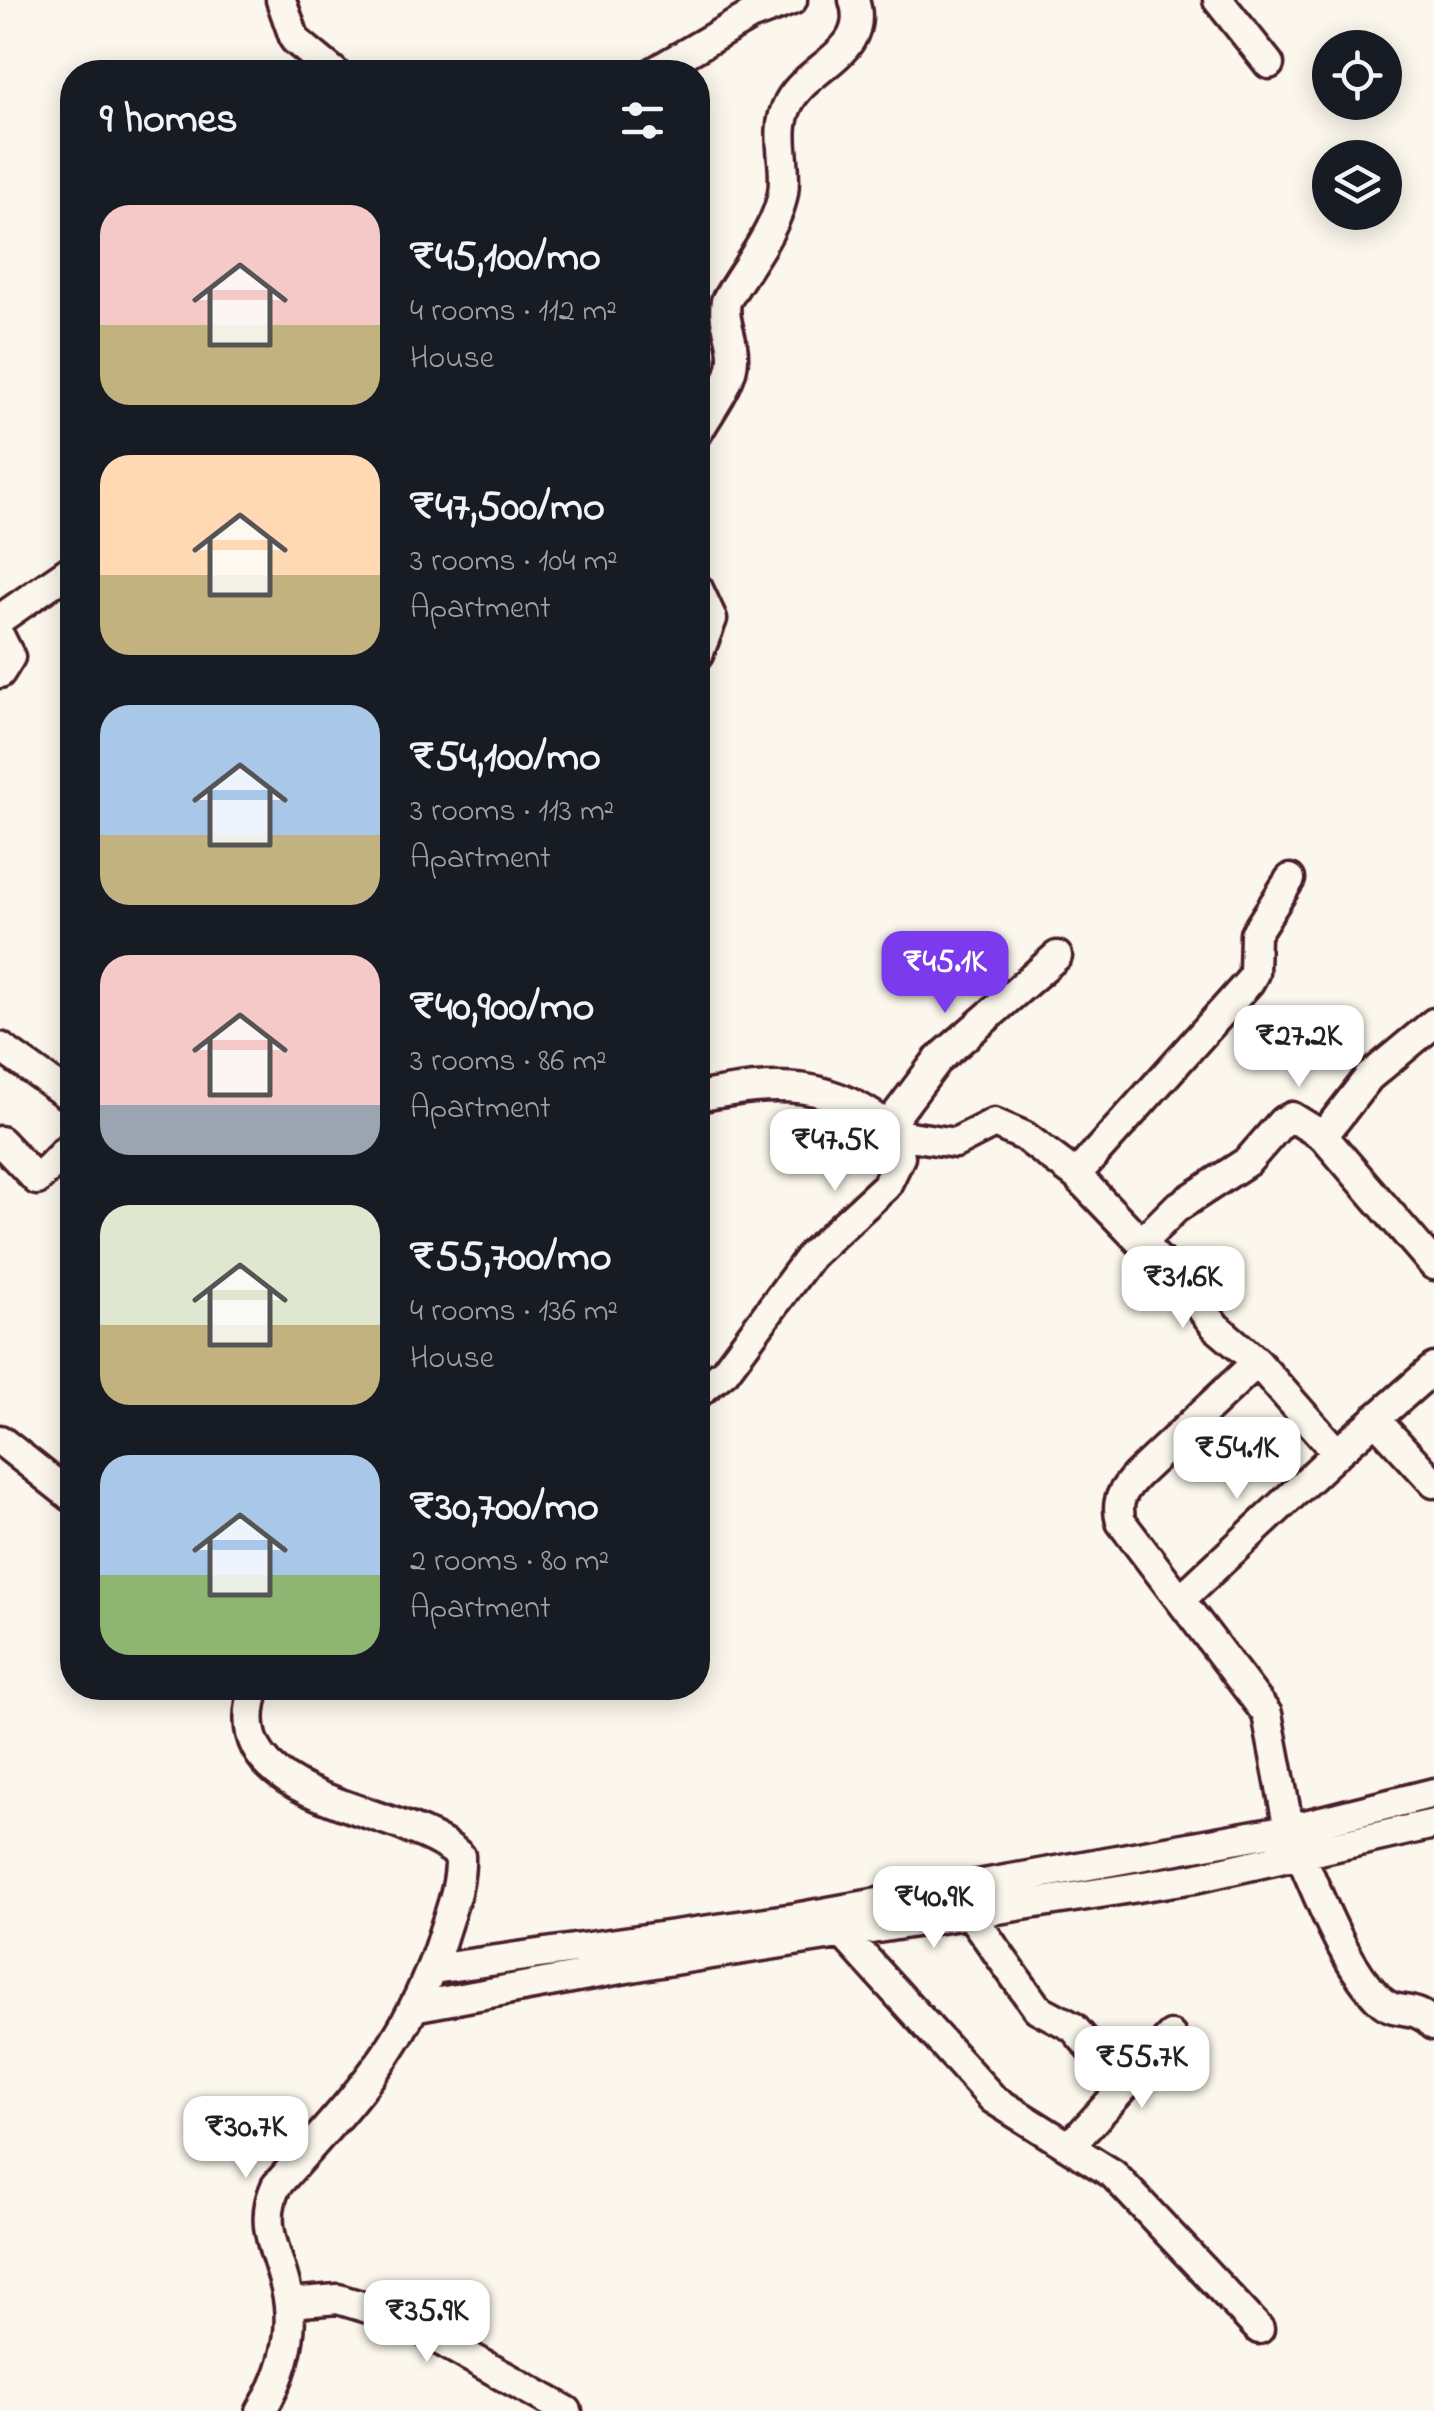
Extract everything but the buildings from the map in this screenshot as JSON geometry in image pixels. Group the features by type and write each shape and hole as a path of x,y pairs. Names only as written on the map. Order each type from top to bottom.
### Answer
{"street":[{"path":"281,0 295,40 319,60"},
{"path":"675,60 750,16 792,0"},
{"path":"710,410 731,372 731,343 723,316 726,302 779,208 784,190 781,121 791,98 854,37 858,13 854,0"},
{"path":"1218,0 1269,64"},
{"path":"0,619 60,577"},
{"path":"0,637 10,657 0,672"},
{"path":"1076,1175 1249,982 1254,973 1255,934 1290,879"},
{"path":"710,1382 725,1370 811,1255 886,1186 900,1157 892,1130 937,1061 1057,956"},
{"path":"1323,1136 1369,1077 1434,1024"},
{"path":"0,1047 60,1090"},
{"path":"710,1095 755,1086 820,1090 849,1101 892,1130 955,1143 994,1124 1024,1136 1076,1175 1142,1242 1216,1327 1257,1362 1338,1453"},
{"path":"1142,1242 1176,1208 1248,1161 1282,1122 1302,1120 1323,1136 1433,1260"},
{"path":"0,1141 37,1180 60,1156"},
{"path":"1257,1362 1137,1474 1120,1498 1121,1522 1266,1714 1289,1829"},
{"path":"1181,1598 1434,1368"},
{"path":"1376,1419 1434,1484"},
{"path":"0,1440 60,1488"},
{"path":"251,1700 246,1713 248,1736 269,1764 300,1786 356,1813 445,1842 460,1856 460,1877 418,2006 370,2079 276,2186 267,2205 267,2230 289,2302 290,2333 282,2366 261,2411"},
{"path":"433,1969 795,1918 1289,1829 1434,1792"},
{"path":"418,2006 1301,1856 1434,1824"},
{"path":"1301,1856 1326,1911 1377,1997 1393,2008 1415,2008 1434,2025"},
{"path":"970,1915 1037,2008 1073,2027 1124,2088"},
{"path":"845,1936 993,2099 1010,2114 1113,2174 1259,2329"},
{"path":"1070,2146 1172,2036"},
{"path":"289,2302 338,2300 398,2316 567,2411"}]}
